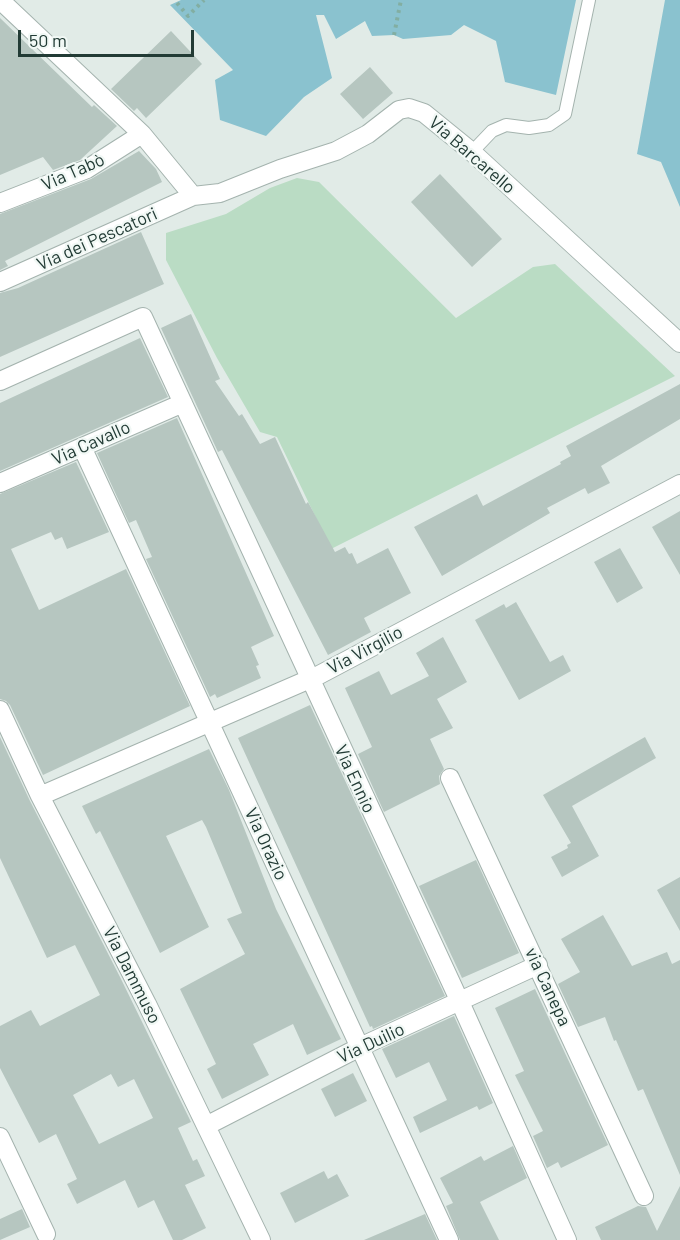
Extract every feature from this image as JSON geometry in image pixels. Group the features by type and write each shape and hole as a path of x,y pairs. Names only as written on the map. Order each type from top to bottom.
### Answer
{"street":[{"path":"0,0 142,134 193,196"},
{"name":"Via Barcarello","path":"193,196 220,193 280,169 336,151 368,134 399,110 410,108 424,113 472,152 680,343"},
{"name":"Via Tabò","path":"0,202 87,169 142,134"},
{"name":"Via dei Pescatori","path":"0,282 193,196"},
{"name":"Via Ennio","path":"0,381 143,317 460,1002 567,1240"},
{"name":"Via Cavallo","path":"0,483 183,404"},
{"name":"Via Orazio","path":"82,447 449,1240"},
{"name":"Via Virgilio","path":"40,796 309,679 680,484"},
{"name":"Via Dammuso","path":"0,710 40,796 147,1004 261,1240"},
{"name":"via Canepa","path":"450,778 644,1196"},
{"name":"Via Duilio","path":"206,1126 360,1047 538,965"},
{"path":"0,1137 46,1234"}],"lane":[{"path":"472,152 492,131 506,125 529,128 549,125 565,114 589,0"}],"path":[{"path":"177,3 188,16 204,0"},
{"path":"394,34 401,0"}],"green space":[{"path":"297,178 319,182 456,318 533,267 555,264 675,376 331,549 277,437 260,432 217,358 166,260 166,233 226,214 270,188"}],"water":[{"path":"181,0 576,0 556,95 505,82 496,41 464,25 451,35 403,39 394,35 372,36 365,21 336,39 324,15 316,15 332,78 304,97 266,136 220,120 215,80 233,70 170,5"},
{"path":"665,0 680,0 680,207 661,162 637,154"}],"building":[{"path":"0,18 92,107 94,105 117,126 80,160 53,170 43,157 0,175"},
{"path":"171,31 202,64 146,118 137,108 134,111 111,89"},
{"path":"370,67 393,93 363,119 340,94"},
{"path":"139,151 156,169 162,182 5,261 8,266 0,270 0,214 91,179"},
{"path":"440,174 502,239 472,267 411,202"},
{"path":"141,232 164,284 0,357 0,293 18,288"},
{"path":"191,314 220,379 215,381 239,416 242,414 260,444 275,437 306,504 308,502 335,552 345,547 349,554 352,553 357,564 388,548 411,593 364,618 371,632 328,655 222,450 218,452 161,328"},
{"path":"140,338 168,397 0,471 0,403"},
{"path":"680,384 680,419 601,466 610,483 588,494 585,488 547,508 550,513 442,576 414,527 477,494 483,506 561,464 560,462 571,456 566,446"},
{"path":"177,418 274,636 251,647 259,665 256,666 261,678 217,698 215,694 210,697 146,559 152,557 136,520 129,523 97,453"},
{"path":"76,462 109,532 67,549 62,537 55,540 51,532 11,549 39,610 126,569 190,706 43,775 10,705 0,699 0,494"},
{"path":"680,511 680,575 652,527"},
{"path":"620,548 643,588 617,603 594,562"},
{"path":"516,602 550,662 563,655 571,671 519,700 475,620 504,604 506,608"},
{"path":"443,637 467,682 437,699 453,728 430,739 444,769 439,776 440,784 384,812 358,754 372,747 345,688 379,671 391,695 429,676 416,653"},
{"path":"310,705 445,996 373,1029 372,1026 370,1027 238,738"},
{"path":"0,737 191,1122 178,1128 193,1161 197,1159 205,1176 185,1185 206,1228 182,1240 173,1240 154,1200 138,1208 125,1180 77,1204 67,1184 77,1179 56,1134 39,1143 0,1068 0,1026 31,1010 40,1026 100,995 75,945 47,958 0,858","holes":["111,1074 118,1087 134,1079 153,1118 99,1144 73,1095"]},
{"path":"645,737 656,758 572,806 599,856 562,877 551,857 568,848 567,845 571,843 543,795"},
{"path":"209,749 229,790 276,909 341,1039 307,1055 293,1024 253,1044 269,1075 222,1099 207,1069 216,1064 180,989 245,954 227,919 242,913 206,827 202,820 166,836 209,927 160,953 100,831 96,834 82,806"},
{"path":"476,860 519,953 462,978 419,886"},
{"path":"680,877 680,931 657,890"},
{"path":"603,915 632,966 667,952 672,964 680,960 680,1175 643,1089 638,1091 605,1017 578,1027 558,984 580,972 561,939"},
{"path":"535,989 608,1145 561,1168 558,1162 547,1168 533,1136 543,1131 515,1075 524,1071 495,1008"},
{"path":"454,1016 493,1103 479,1110 477,1106 420,1133 413,1117 447,1100 429,1062 396,1078 382,1049"},
{"path":"353,1073 367,1101 335,1117 321,1089"},
{"path":"513,1146 527,1178 480,1202 499,1240 460,1240 446,1206 453,1203 440,1178 481,1156 484,1161"},
{"path":"324,1171 328,1179 337,1174 349,1196 295,1223 280,1193"},
{"path":"680,1186 680,1240 601,1240 595,1227 638,1206 646,1207 657,1231"},
{"path":"22,1209 30,1227 0,1240 0,1219"},
{"path":"425,1214 437,1240 364,1240"}]}
